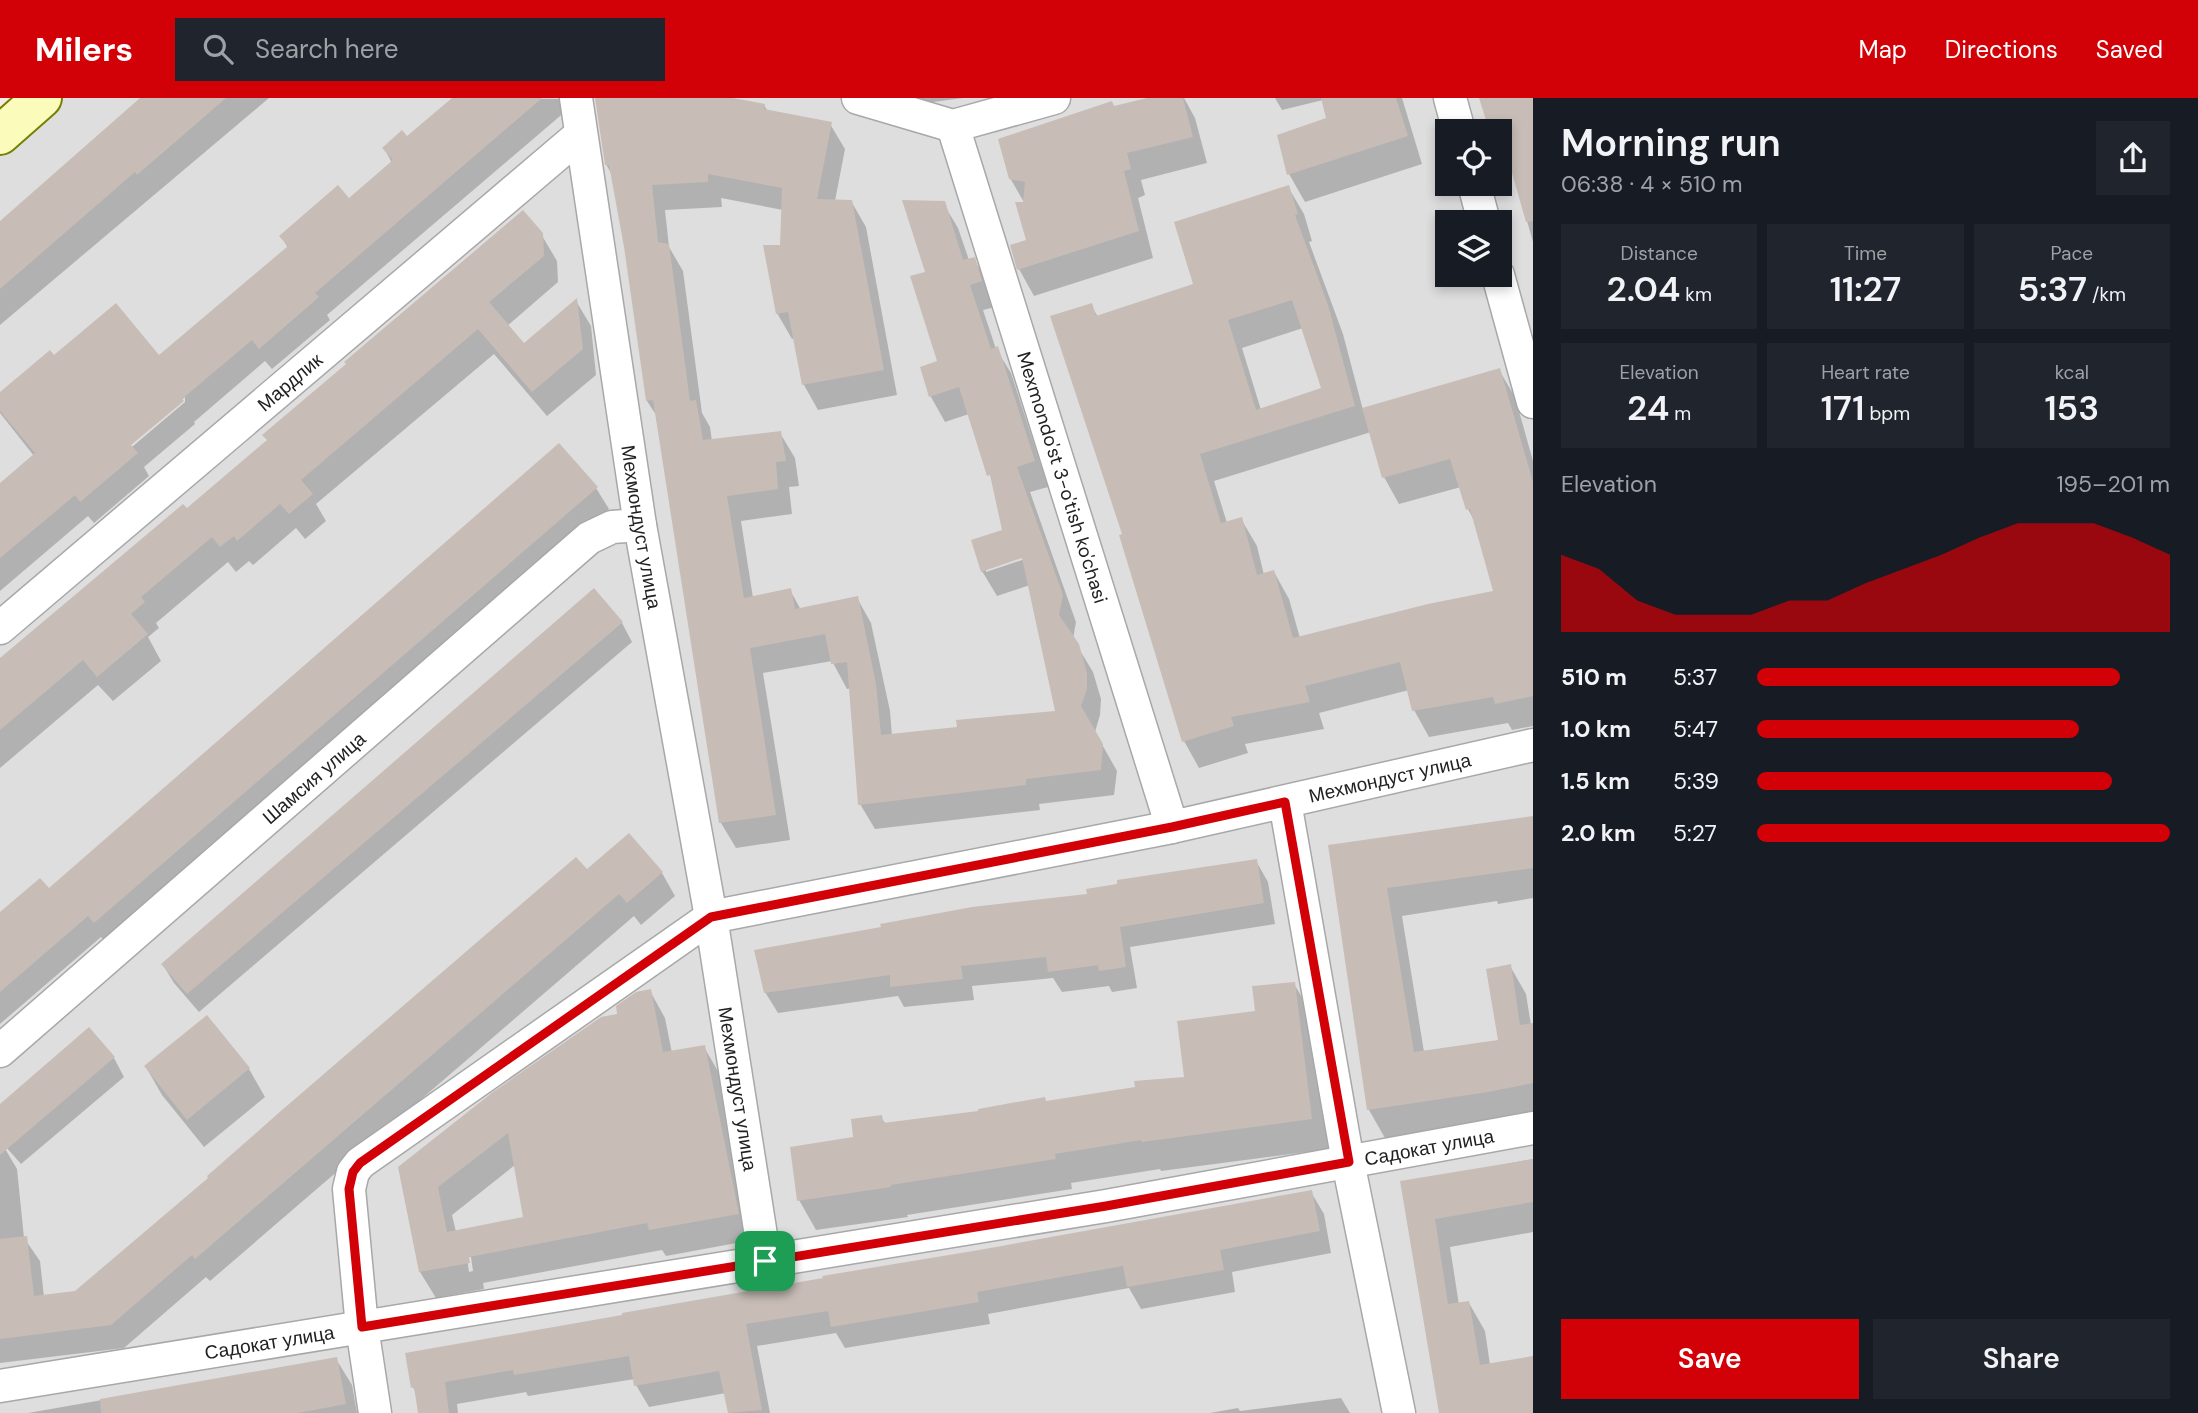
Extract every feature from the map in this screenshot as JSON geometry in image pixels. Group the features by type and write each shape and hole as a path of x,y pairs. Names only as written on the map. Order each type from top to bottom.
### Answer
{"main road":[{"path":"0,135 42,98"}],"street":[{"name":"Мехмондуст улица","path":"576,98 639,524 711,917 765,1261"},
{"path":"858,98 953,126 1054,98"},
{"path":"1450,98 1456,119"},
{"name":"Mexmondo'st 3-o'tish ko'chasi","path":"953,126 1172,827"},
{"name":"Мардлик","path":"0,628 580,135"},
{"path":"1502,287 1533,402"},
{"name":"Шамсия улица","path":"0,1051 589,538 612,527 639,524"},
{"name":"Мехмондуст улица","path":"711,917 1172,827 1533,746"},
{"path":"1285,802 1349,1162 1399,1413"},
{"path":"375,1413 362,1327 349,1189 353,1172 360,1163 711,917"},
{"name":"Садокат улица","path":"0,1386 1106,1206 1533,1128"}],"shaded area":[{"path":"42,98 1533,98 1533,1413 0,1413 0,135"}],"building":[{"path":"140,98 226,98 137,175 135,172 0,289 0,221"},
{"path":"452,98 542,98 315,293 319,297 259,349 252,340 182,399 184,401 131,445 138,453 80,502 75,495 0,558 0,483 35,453 0,411 0,392 50,350 54,355 116,303 159,355 288,246 279,236 338,185 349,198 393,160 382,148 402,130 407,136"},
{"path":"595,98 733,98 765,104 764,109 832,122 817,199 852,200 884,370 802,385 788,312 776,314 763,245 780,245 782,188 708,174 708,182 652,185 658,242 669,244 690,401 696,400 703,440 781,431 786,461 776,462 778,489 727,496 744,598 791,588 795,609 858,596 876,684 881,735 957,727 956,720 1055,711 1022,558 981,572 971,540 1002,530 990,475 987,476 959,387 929,397 920,367 937,361 910,276 925,272 902,200 945,201 963,260 975,257 982,281 970,285 991,349 998,346 1035,461 1017,467 1063,595 1059,615 1079,644 1087,673 1087,689 1081,706 1103,744 1101,770 1026,779 1026,785 858,805 847,662 831,664 825,634 750,648 776,815 719,823 653,400 646,401 624,247 609,165 605,165"},
{"path":"1147,98 1183,98 1193,137 1127,153 1131,169 1124,171 1139,231 1017,270 1010,245 1026,240 1015,202 1023,202 1025,182 1009,179 998,139 1112,101 1114,106"},
{"path":"1321,98 1396,98 1408,136 1287,175 1277,135 1326,118"},
{"path":"1479,98 1533,98 1533,221 1526,222 1512,173 1512,119 1486,119"},
{"path":"1289,185 1298,214 1295,215 1328,305 1355,406 1200,454 1221,523 1242,517 1257,575 1274,570 1293,638 1428,604 1493,591 1470,509 1466,510 1450,459 1382,478 1362,408 1500,368 1533,482 1533,696 1495,704 1493,697 1412,711 1400,662 1305,686 1310,702 1231,717 1234,726 1182,742 1119,535 1122,534 1050,316 1092,303 1096,316 1193,284 1174,222","holes":["1292,300 1321,388 1256,410 1228,320"]},
{"path":"523,210 543,233 544,256 489,302 524,343 577,298 583,349 532,392 478,329 301,480 313,494 289,514 280,504 237,541 234,536 220,547 212,537 141,597 145,602 131,614 148,634 97,677 83,660 0,730 0,658 183,504 187,508 267,440 262,435"},
{"path":"559,443 598,487 94,923 88,916 0,992 0,912 40,878 49,888"},
{"path":"594,588 623,622 187,994 161,964"},
{"path":"1533,816 1533,868 1387,888 1414,1052 1498,1040 1486,969 1511,964 1520,1025 1533,1023 1533,1083 1367,1110 1328,845"},
{"path":"629,833 663,872 627,903 619,894 195,1259 192,1255 111,1325 0,1339 0,1239 27,1236 34,1296 75,1291 576,857 587,869"},
{"path":"1257,859 1264,903 1120,927 1126,967 1099,971 1098,965 1048,972 1046,957 961,966 963,979 890,987 890,975 764,993 754,950 972,907 1087,894 1086,889 1117,884 1117,880"},
{"path":"1295,982 1312,1119 1142,1142 1141,1140 1055,1154 1056,1159 797,1201 790,1147 853,1137 851,1119 882,1115 883,1123 978,1111 1045,1097 1046,1101 1135,1087 1134,1081 1184,1077 1177,1021 1255,1011 1252,986"},
{"path":"651,989 663,1052 705,1045 739,1214 649,1230 647,1223 469,1257 470,1263 419,1272 398,1167 493,1092 601,1017 617,1014 616,1006 636,992","holes":["508,1133 523,1217 447,1232 438,1187"]},
{"path":"207,1015 250,1068 187,1120 144,1066"},
{"path":"89,1027 115,1057 0,1155 0,1104"},
{"path":"1533,1159 1533,1202 1435,1219 1448,1304 1469,1301 1480,1365 1533,1356 1533,1413 1439,1413 1400,1181"},
{"path":"1312,1190 1320,1231 1220,1250 1224,1270 1127,1287 1123,1266 977,1292 979,1302 831,1327 828,1311 746,1324 762,1410 728,1413 719,1371 634,1386 629,1356 514,1375 513,1370 445,1382 449,1413 418,1413 414,1387 411,1388 405,1353"},
{"path":"337,1357 346,1404 298,1413 101,1413 100,1399"}],"route":[{"path":"1285,802 1349,1162 1106,1206 765,1261 362,1327 349,1189 353,1172 360,1163 711,917 1172,827 1285,802"}]}
